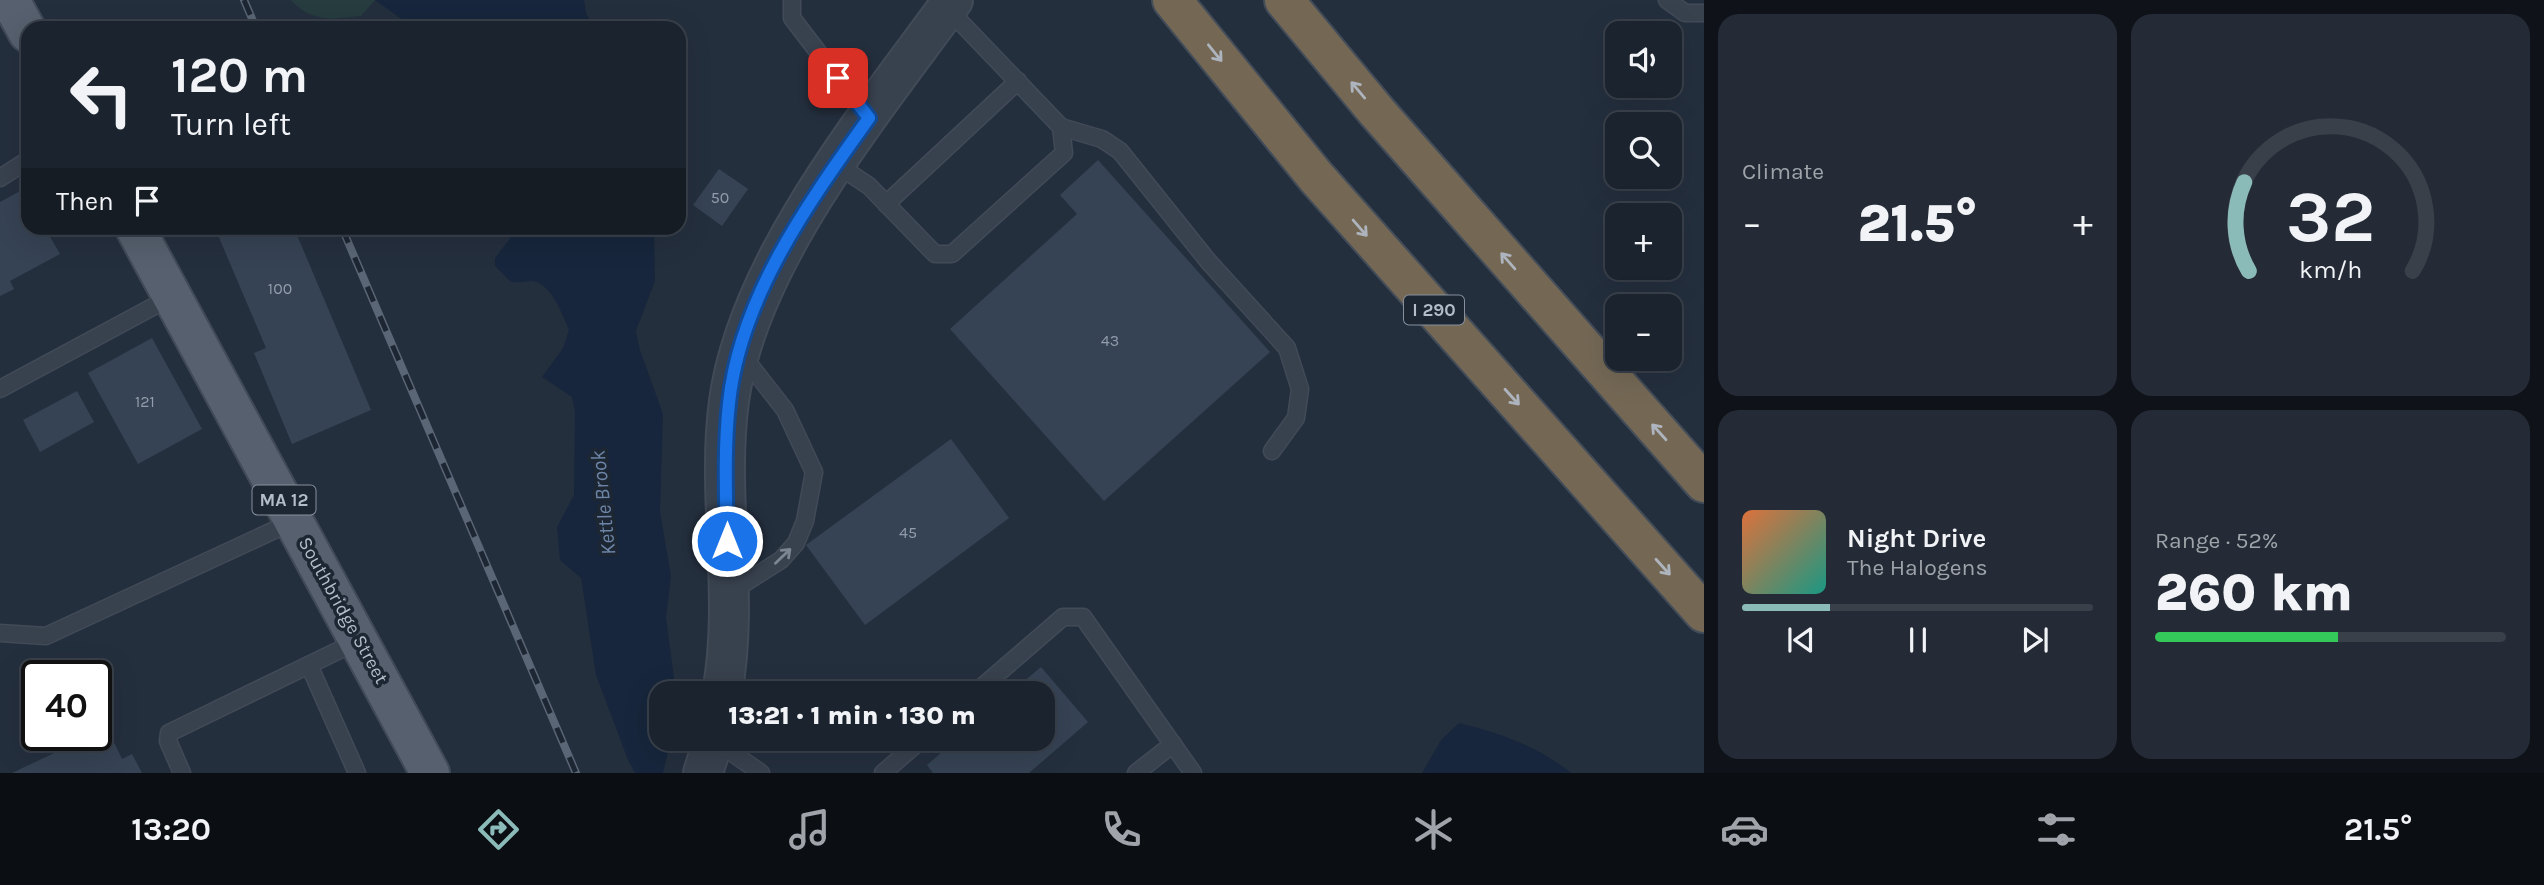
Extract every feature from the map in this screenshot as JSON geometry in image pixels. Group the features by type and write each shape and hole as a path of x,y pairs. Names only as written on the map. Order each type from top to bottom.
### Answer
{"highway":[{"name":"I 290","path":"1172,0 1316,177 1704,613"},
{"path":"1283,0 1386,123 1704,483"}],"main road":[{"path":"10,0 21,21"},
{"name":"Southbridge Street","path":"139,235 430,773"}],"street":[{"path":"723,681 727,594 726,443 729,401 739,351 771,273 836,164 950,4"}],"lane":[{"path":"792,0 792,18 869,118"},
{"path":"1667,0 1685,13 1704,13"},
{"path":"950,4 1061,127 1102,139 1120,151 1208,261 1287,348 1300,389 1296,418 1272,451"},
{"path":"886,204 1018,82"},
{"path":"836,164 869,186 934,254 952,254 1064,153 1061,127"},
{"path":"0,178 21,164"},
{"path":"0,389 173,296"},
{"path":"727,594 781,560 796,543 805,521 814,472 785,410 739,351"},
{"path":"0,633 47,636 296,521"},
{"path":"989,681 1063,617 1083,617 1193,773"},
{"path":"182,773 168,741 169,733 360,640"},
{"path":"309,665 357,773"},
{"path":"1136,773 1172,744"},
{"path":"712,751 761,773"},
{"path":"883,773 908,751"}],"green space":[{"path":"291,0 375,0 361,16 323,18 307,13"}],"water":[{"path":"375,0 584,0 590,21 404,21"},
{"name":"Kettle Brook","path":"513,235 654,235 655,281 636,331 663,414 660,512 671,576 666,618 674,681 649,681 649,751 668,751 663,773 635,773 628,760 596,675 581,578 560,560 557,527 574,495 575,411 572,397 542,377 563,348 569,330 551,294 545,288 532,281 510,281 495,266 495,258"},
{"path":"1459,723 1518,742 1545,755 1571,773 1422,773 1441,740"}],"building":[{"path":"1098,160 1270,352 1104,501 950,329 1077,214 1060,195"},
{"path":"719,169 748,189 722,226 693,205"},
{"path":"21,191 21,235 49,235 60,254 10,281 14,289 0,296 0,202"},
{"path":"218,235 297,235 371,410 292,444 254,353 266,348"},
{"path":"152,338 202,429 138,464 88,373"},
{"path":"77,391 94,422 40,452 23,420"},
{"path":"951,439 1009,518 865,625 806,545"},
{"path":"1041,667 1053,681 1024,681"},
{"path":"1055,683 1088,722 1055,751"},
{"path":"112,738 122,759 132,754 142,773 12,773 58,751 112,751"},
{"path":"943,751 1054,751 1029,773 933,773 927,765"}],"railway":[{"path":"244,0 253,21"},
{"path":"345,235 576,773"}],"route":[{"path":"727,541 726,443 729,401 739,351 771,273 793,233 824,181 869,118 838,78"}]}
